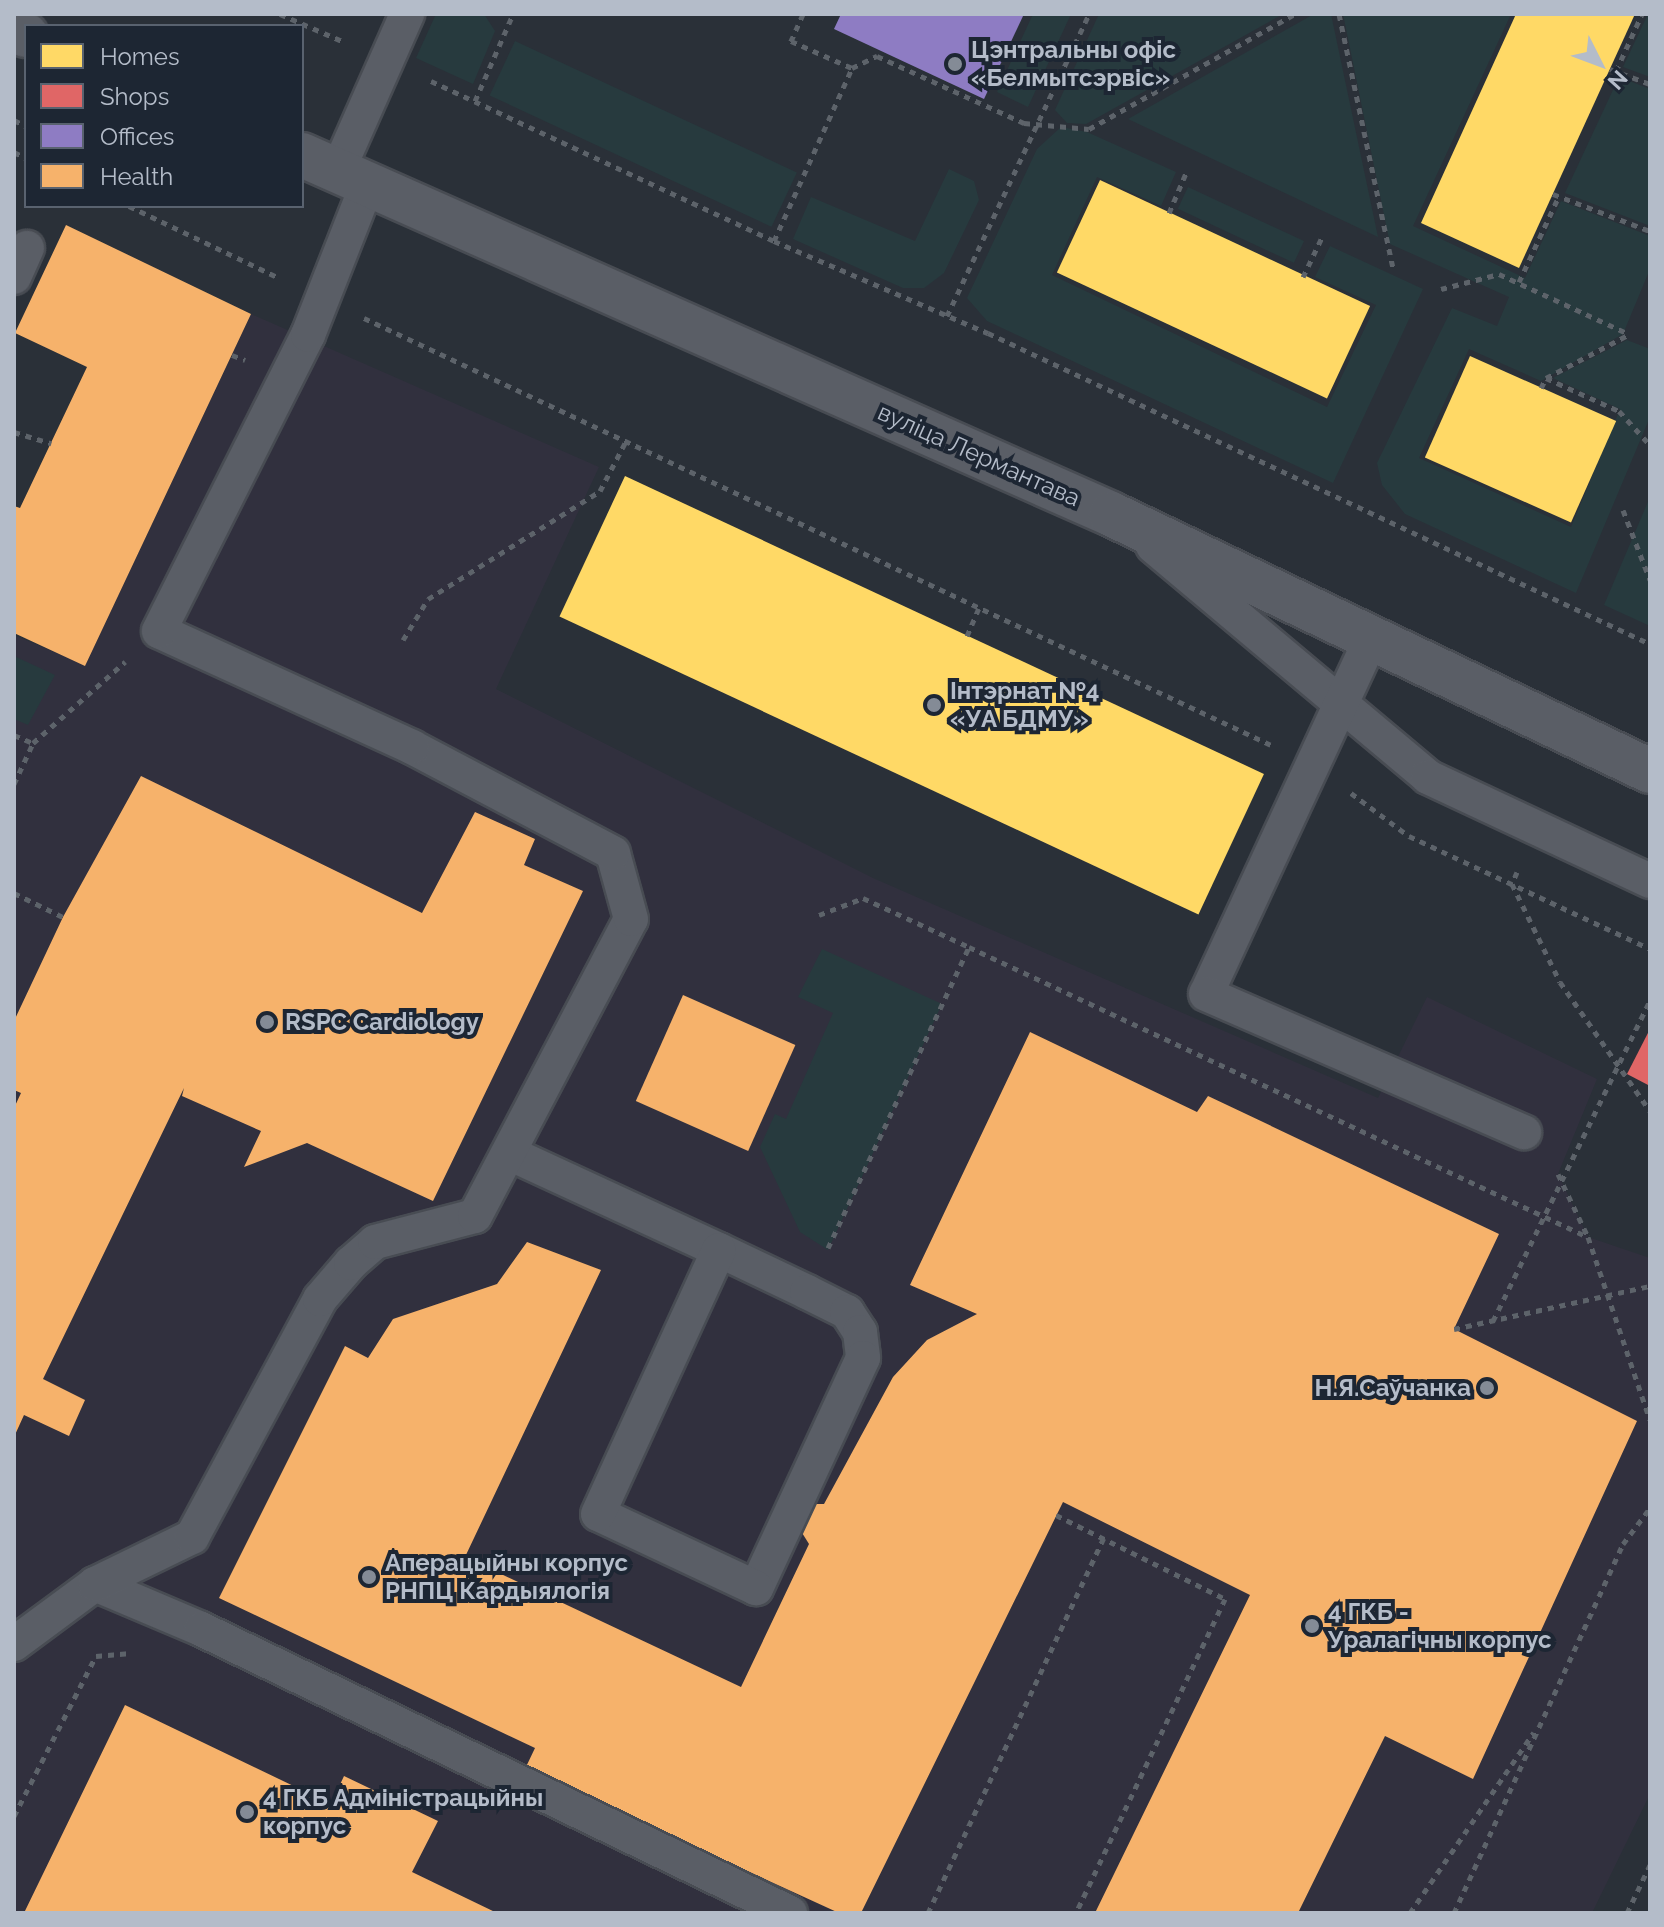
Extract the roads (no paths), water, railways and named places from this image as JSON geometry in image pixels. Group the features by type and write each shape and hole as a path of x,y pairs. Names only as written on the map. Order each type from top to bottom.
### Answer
{"street":[{"name":"вуліца Лермантава","path":"336,169 1111,514 1650,771"}],"lane":[{"path":"14,1644 95,1584 192,1537 320,1299 351,1263 375,1242 475,1216 511,1154 631,919 613,853 412,747 159,631 323,298 336,169 407,14"},
{"path":"1111,514 1440,784 1650,881"},
{"path":"1371,639 1206,994 1524,1132"},
{"path":"511,1154 719,1250 847,1312 860,1332 863,1358 756,1588 598,1514 719,1250"},
{"path":"95,1584 201,1629 790,1913"}],"place":[{"name":"Цэнтральны офiс «Белмытсэрвіс»","path":"955,64"},
{"name":"Інтэрнат №4 «УА БДМУ»","path":"934,705"},
{"name":"RSPC Cardiology","path":"267,1022"},
{"name":"Н.Я.Саўчанка","path":"1487,1388"},
{"name":"Аперацыйны корпус РНПЦ Кардыялогія","path":"369,1577"},
{"name":"4 ГКБ - Уралагічны корпус","path":"1312,1626"},
{"name":"4 ГКБ Адміністрацыйны корпус","path":"247,1812"}]}
